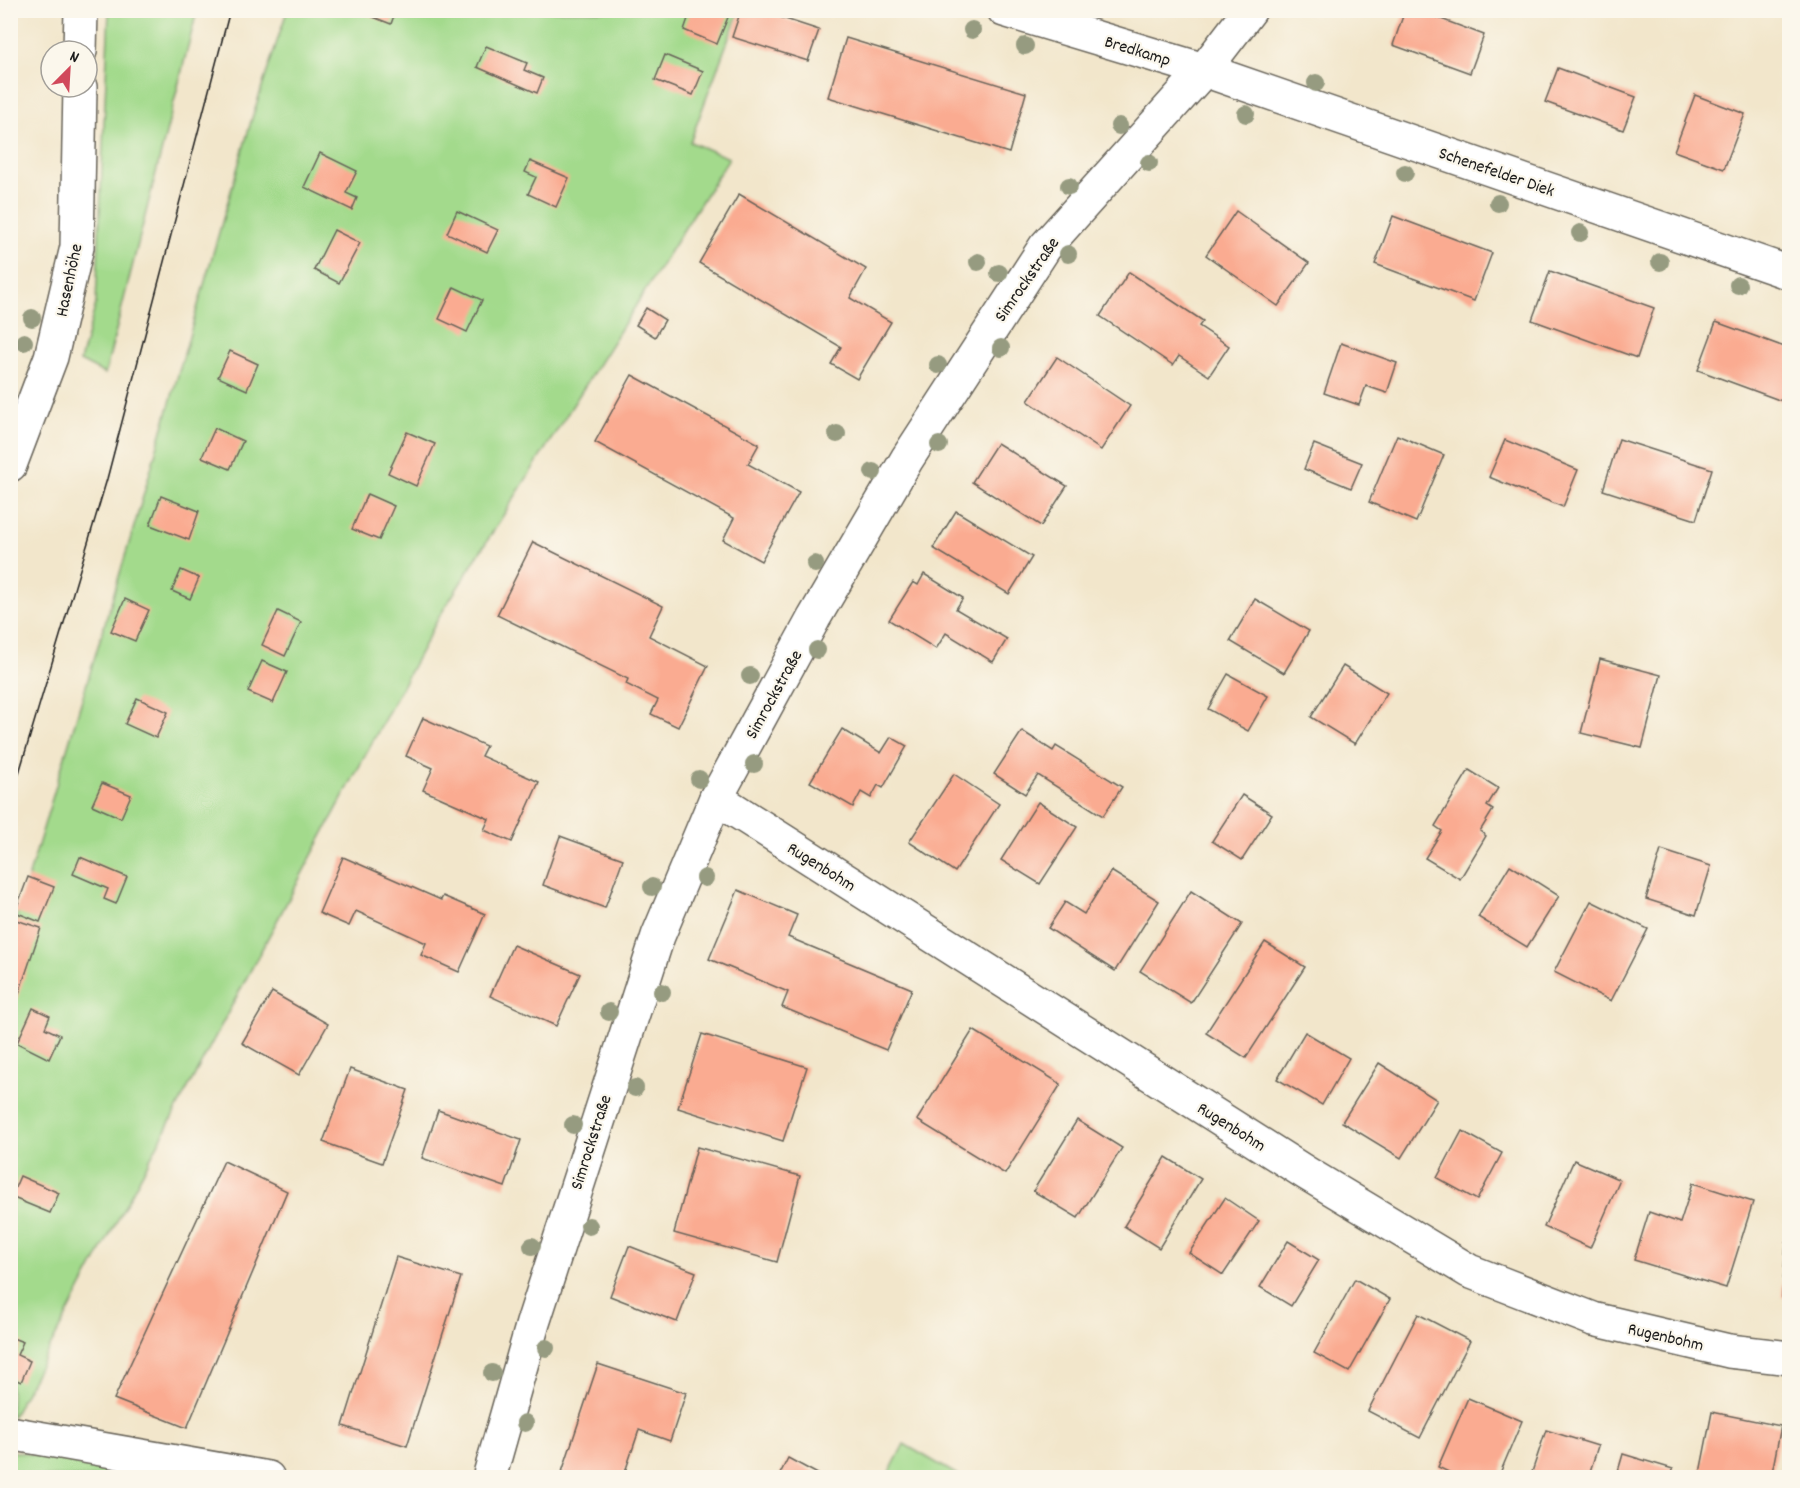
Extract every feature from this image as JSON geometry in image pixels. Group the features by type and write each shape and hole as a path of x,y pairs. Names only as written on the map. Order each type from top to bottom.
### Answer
{"street":[{"path":"80,39 81,10"},
{"name":"Bredkamp","path":"1004,10 1204,70"},
{"name":"Simrockstraße","path":"489,1478 532,1323 657,936 716,798 814,618 907,459 1045,247 1204,70 1250,10"},
{"name":"Schenefelder Diek","path":"1204,70 1790,273"},
{"name":"Hasenhöhe","path":"10,465 51,357 77,247 80,99"},
{"name":"Rugenbohm","path":"716,798 1296,1167 1468,1272 1593,1319 1729,1351 1790,1358"},
{"path":"15,1434 268,1478"}],"green space":[{"path":"109,11 197,11 105,374 80,361 96,304"},
{"path":"287,11 739,11 690,142 729,158 439,617 11,1416 11,935 142,500 252,118"},
{"path":"904,1444 961,1477 887,1477"},
{"path":"10,1451 153,1472 149,1478 11,1477"}],"building":[{"path":"364,10 396,10 391,24 363,13"},
{"path":"691,10 731,10 717,44 684,30"},
{"path":"741,10 758,10 819,30 808,61 732,37"},
{"path":"1405,10 1417,10 1484,35 1470,73 1393,45"},
{"path":"846,38 1026,93 1009,153 828,97"},
{"path":"486,46 527,63 524,70 543,78 537,93 477,67"},
{"path":"665,55 703,71 693,95 655,80"},
{"path":"1558,68 1636,97 1623,130 1545,102"},
{"path":"1695,95 1745,114 1724,169 1674,151"},
{"path":"320,153 357,171 346,193 357,198 352,210 304,187"},
{"path":"530,161 569,178 556,207 528,194 536,177 525,172"},
{"path":"739,194 866,269 850,298 891,322 857,379 831,364 841,347 699,263"},
{"path":"457,211 498,230 487,252 447,233"},
{"path":"1236,211 1309,263 1278,306 1206,255"},
{"path":"1393,216 1492,253 1474,301 1375,264"},
{"path":"334,230 360,243 339,283 314,270"},
{"path":"1550,271 1654,308 1637,358 1532,320"},
{"path":"1129,272 1203,321 1199,326 1229,346 1209,376 1179,356 1173,365 1100,316"},
{"path":"454,287 482,300 467,332 439,319"},
{"path":"646,308 665,320 655,337 636,325"},
{"path":"1716,322 1790,349 1790,404 1698,370"},
{"path":"1341,343 1397,363 1387,393 1366,386 1359,405 1324,393"},
{"path":"230,351 258,364 247,390 218,377"},
{"path":"1057,357 1130,406 1101,450 1028,401"},
{"path":"632,375 759,444 748,464 799,492 761,561 723,540 734,518 595,442"},
{"path":"215,428 243,441 230,469 202,457"},
{"path":"407,432 435,444 416,486 388,473"},
{"path":"1397,435 1444,455 1416,522 1369,502"},
{"path":"1619,439 1712,469 1696,520 1603,490"},
{"path":"1505,440 1578,470 1563,507 1489,477"},
{"path":"997,443 1067,486 1041,526 972,482"},
{"path":"1314,444 1362,463 1351,488 1304,469"},
{"path":"367,494 394,506 379,540 352,529"},
{"path":"161,496 199,511 189,540 150,525"},
{"path":"956,511 1032,557 1009,594 933,548"},
{"path":"533,542 663,606 649,636 708,666 678,727 651,714 658,700 626,684 628,679 497,615"},
{"path":"181,570 199,578 190,599 172,591"},
{"path":"924,574 963,598 956,609 1007,639 993,662 946,633 936,649 889,620 913,582 918,585"},
{"path":"125,599 149,610 135,641 111,631"},
{"path":"1255,599 1309,631 1284,673 1230,641"},
{"path":"278,611 301,622 285,656 262,645"},
{"path":"1600,659 1661,675 1642,748 1581,733"},
{"path":"262,661 287,672 273,703 248,692"},
{"path":"1343,666 1387,693 1355,744 1311,717"},
{"path":"1228,674 1268,696 1248,731 1208,709"},
{"path":"137,698 168,712 156,738 125,724"},
{"path":"423,718 486,746 481,756 539,782 512,842 484,830 489,819 423,790 433,768 406,756"},
{"path":"842,729 881,753 891,737 907,746 883,788 878,785 871,798 861,792 853,807 810,782"},
{"path":"1022,731 1053,751 1056,746 1122,787 1103,816 1038,775 1025,794 994,774"},
{"path":"1469,770 1498,788 1487,806 1493,810 1480,831 1486,836 1460,879 1425,858 1442,831 1435,826"},
{"path":"954,774 999,804 955,872 909,842"},
{"path":"102,783 131,795 121,818 92,805"},
{"path":"1242,795 1272,814 1242,860 1212,841"},
{"path":"1038,802 1077,827 1040,884 1001,860"},
{"path":"560,836 623,859 605,908 543,885"},
{"path":"1661,850 1711,866 1696,915 1646,899"},
{"path":"80,857 127,877 116,904 104,899 108,889 73,874"},
{"path":"343,857 441,900 443,896 485,914 459,972 421,955 426,943 356,911 349,926 319,913"},
{"path":"1510,865 1559,896 1527,947 1478,917"},
{"path":"1111,871 1159,901 1115,971 1048,928 1065,902 1084,914"},
{"path":"28,877 54,887 40,922 15,912"},
{"path":"738,890 797,915 788,937 912,989 886,1050 782,1007 788,992 709,959"},
{"path":"1191,891 1242,924 1191,1003 1140,971"},
{"path":"1591,901 1648,929 1611,1001 1554,972"},
{"path":"13,919 41,928 17,999 10,996"},
{"path":"1265,942 1305,967 1246,1058 1206,1033"},
{"path":"513,945 580,974 556,1026 490,996"},
{"path":"272,992 328,1024 299,1075 242,1043"},
{"path":"33,1008 50,1016 45,1028 60,1035 49,1059 17,1043"},
{"path":"973,1030 1061,1084 1005,1174 917,1120"},
{"path":"1305,1032 1349,1058 1322,1105 1277,1079"},
{"path":"702,1034 807,1067 783,1141 678,1108"},
{"path":"1379,1063 1437,1100 1401,1158 1342,1122"},
{"path":"350,1069 408,1090 382,1163 323,1142"},
{"path":"438,1110 521,1140 505,1187 422,1158"},
{"path":"1077,1120 1122,1148 1078,1218 1033,1191"},
{"path":"1462,1131 1502,1153 1477,1200 1437,1178"},
{"path":"697,1147 800,1176 777,1262 674,1233"},
{"path":"1166,1157 1201,1179 1159,1248 1124,1226"},
{"path":"1574,1160 1620,1180 1590,1248 1544,1227"},
{"path":"224,1161 287,1191 187,1428 114,1399"},
{"path":"20,1176 59,1193 50,1213 11,1197"},
{"path":"1693,1183 1753,1202 1726,1288 1634,1260 1649,1212 1680,1223"},
{"path":"1225,1198 1259,1221 1223,1275 1189,1253"},
{"path":"1288,1241 1319,1260 1291,1306 1260,1287"},
{"path":"1786,1243 1790,1244 1790,1298 1782,1297"},
{"path":"629,1246 696,1272 677,1322 610,1296"},
{"path":"396,1257 461,1277 407,1446 343,1426"},
{"path":"1355,1279 1390,1299 1349,1372 1314,1353"},
{"path":"1418,1314 1470,1341 1420,1438 1368,1411"},
{"path":"10,1337 23,1342 17,1355 30,1361 21,1382 10,1377"},
{"path":"598,1364 686,1393 670,1441 639,1430 623,1478 560,1478"},
{"path":"1468,1398 1522,1421 1498,1478 1461,1478 1438,1467"},
{"path":"1712,1412 1781,1426 1771,1478 1699,1478"},
{"path":"1546,1430 1598,1446 1588,1478 1530,1478"},
{"path":"1623,1454 1673,1469 1671,1478 1616,1478"},
{"path":"788,1458 825,1478 778,1478"}],"tram line":[{"path":"10,803 107,479 230,10"}]}
